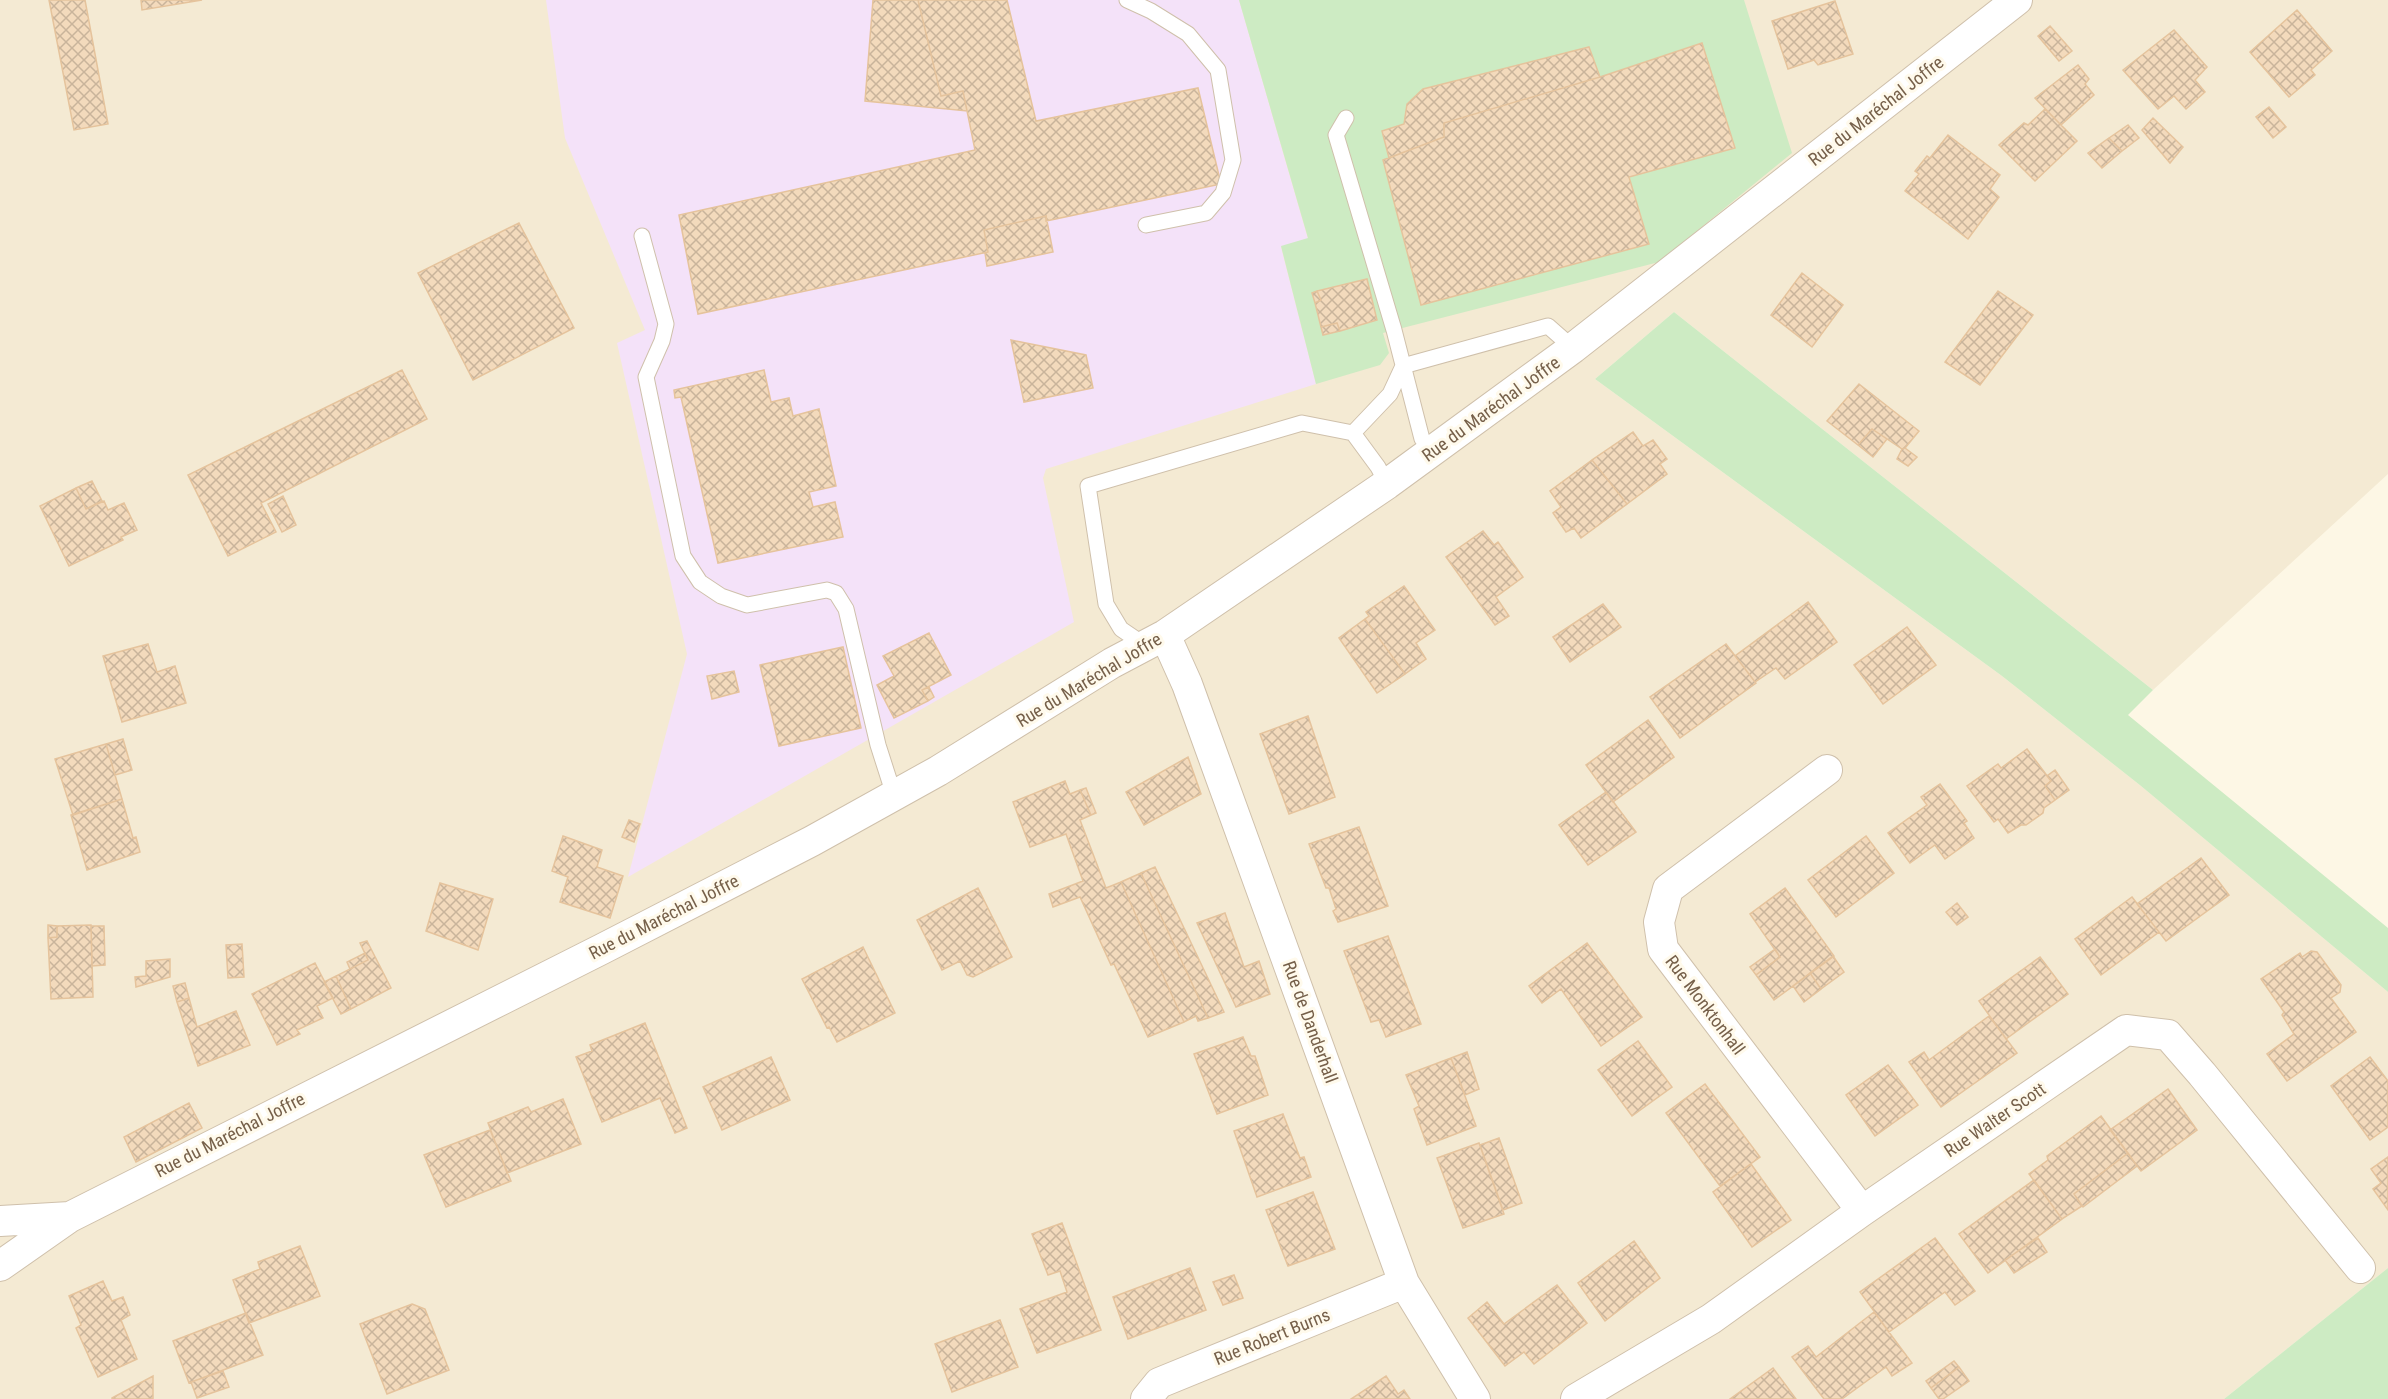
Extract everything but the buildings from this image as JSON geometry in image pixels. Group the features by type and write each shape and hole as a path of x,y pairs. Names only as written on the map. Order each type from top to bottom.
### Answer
{"street":[{"name":"Rue du Maréchal Joffre","path":"0,1266 70,1216 813,841 938,771 1112,663 1155,640 1387,484 1573,348 2017,0"},
{"name":"Rue de Danderhall","path":"1155,640 1187,684 1404,1283 1475,1399"},
{"name":"Rue Monktonhall","path":"1827,770 1668,889 1659,922 1663,949 1862,1211"},
{"name":"Rue Walter Scott","path":"1576,1399 1711,1319 1862,1211 2126,1030 2168,1035 2360,1268"},
{"name":"Rue du Maréchal Joffre","path":"0,1221 70,1216"},
{"name":"Rue Robert Burns","path":"1146,1399 1159,1383 1404,1283"}],"lane":[{"path":"1127,0 1151,11 1188,34 1218,70 1233,160 1223,193 1206,213 1146,225"},
{"path":"1346,118 1336,135 1422,439 1436,449"},
{"path":"642,236 666,324 662,341 646,377 683,556 700,582 722,596 747,605 826,590 836,593 846,609 878,745 894,795"},
{"path":"1353,433 1390,394 1403,366 1548,326 1573,348"},
{"path":"1155,640 1121,629 1106,604 1088,486 1302,423 1353,433 1378,467 1387,484"}],"shaded area":[{"path":"0,0 2388,0 2388,474 2153,690 1674,312 1595,379 2002,676 2141,786 2388,992 2388,1268 2224,1399 0,1399"},
{"path":"546,0 1239,0 1308,239 1281,247 1316,384 1046,469 1043,478 1074,622 628,877 687,654 617,343 645,330 565,138"}],"green space":[{"path":"1239,0 1744,0 1792,153 1659,262 1383,333 1389,353 1380,365 1316,384 1281,246 1308,238"},
{"path":"1674,312 2153,690 2128,715 2388,928 2388,992 2141,786 2002,676 1595,379"},
{"path":"2388,1268 2388,1399 2224,1399"}]}
